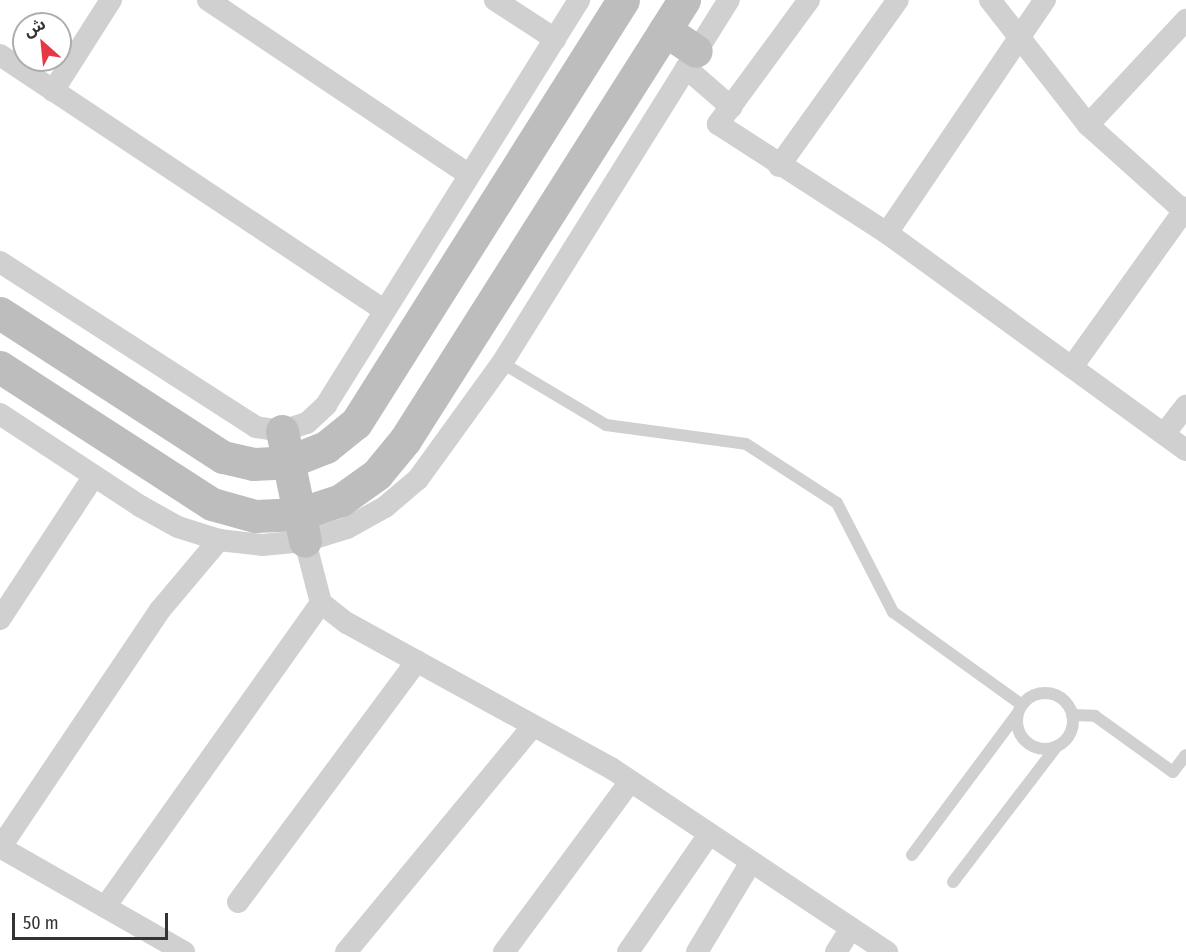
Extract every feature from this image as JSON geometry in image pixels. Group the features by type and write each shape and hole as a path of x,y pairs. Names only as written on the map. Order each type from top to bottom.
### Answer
{"main road":[{"path":"0,367 212,504 302,527 377,474 405,440 684,0"},
{"path":"0,313 204,448 253,464 285,447 326,447 356,423 622,1"},
{"path":"665,30 691,59"},
{"path":"285,447 302,527"}],"street":[{"path":"53,91 111,0"},
{"path":"208,0 468,174"},
{"path":"495,0 555,39"},
{"path":"0,262 285,447 326,405 383,309 579,0"},
{"path":"1,418 177,527 219,540 262,545 302,527 366,518 418,479 502,363 729,0"},
{"path":"809,0 718,124 779,166 887,233 1186,450"},
{"path":"779,166 898,0"},
{"path":"990,0 1023,39 1088,125 1185,211 1072,367"},
{"path":"887,233 1023,39 1045,0"},
{"path":"1088,125 1186,20"},
{"path":"0,56 383,309"},
{"path":"691,59 731,107"},
{"path":"1164,434 1186,406"},
{"path":"0,619 94,476"},
{"path":"302,527 321,603 417,661 630,782 887,952"},
{"path":"184,952 0,848 160,610 219,540"},
{"path":"105,907 321,603"},
{"path":"238,902 417,661"},
{"path":"346,952 533,726"},
{"path":"504,952 630,782"},
{"path":"628,952 709,834"},
{"path":"697,952 751,862"},
{"path":"836,952 851,928"}],"lane":[{"path":"502,363 606,425 746,444 837,503 893,612 1020,709"},
{"path":"912,855 1020,709 1048,694 1062,699 1072,715 1070,733 1057,746 953,882"},
{"path":"1020,709 1017,728 1024,741 1043,750 1057,746"},
{"path":"1072,715 1095,716 1173,772 1186,755"}]}
